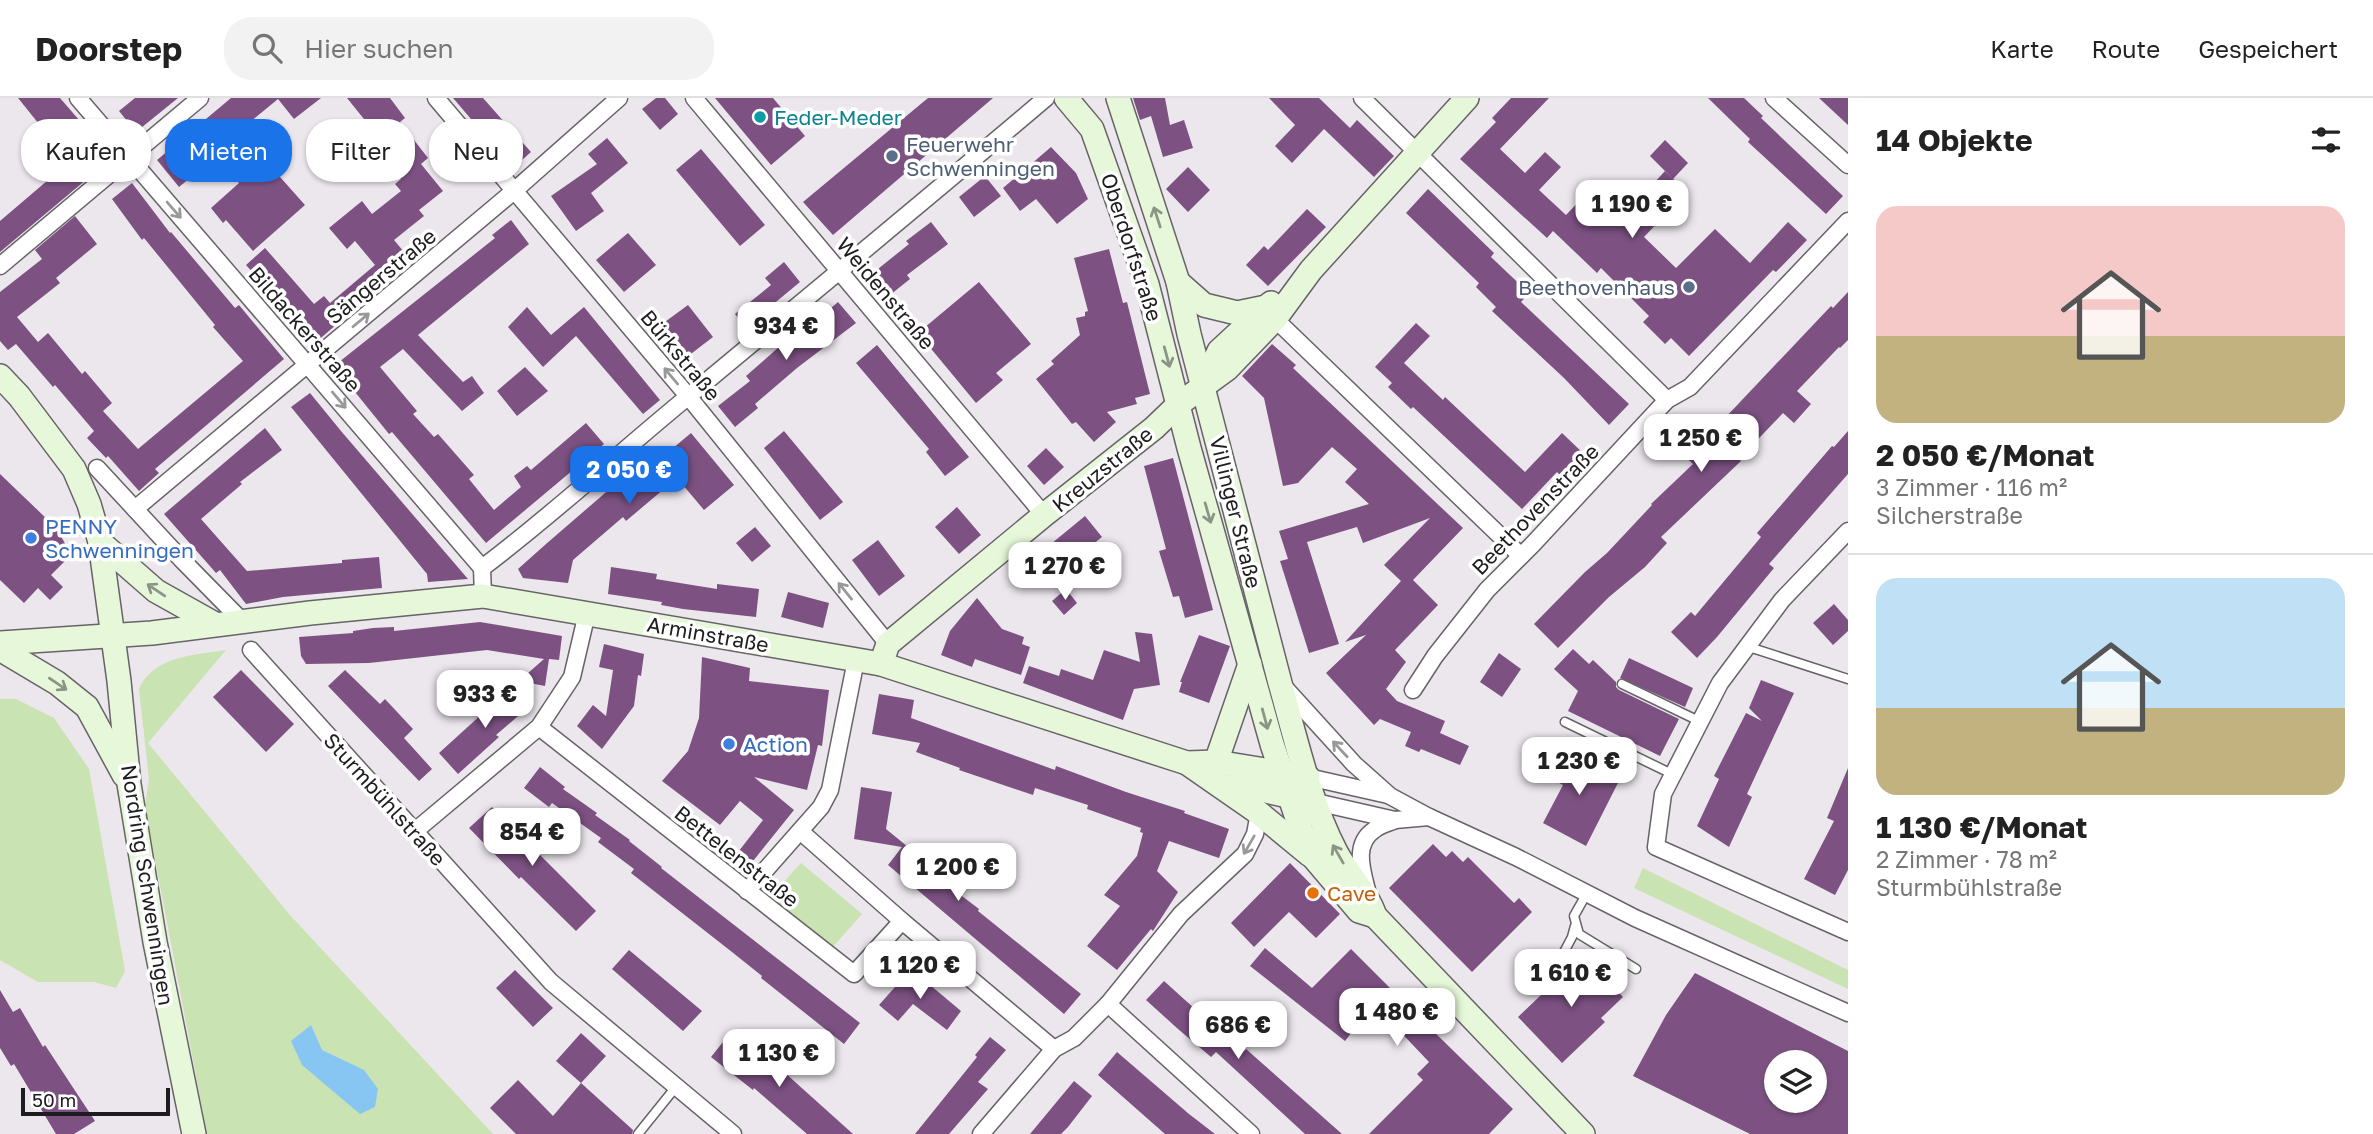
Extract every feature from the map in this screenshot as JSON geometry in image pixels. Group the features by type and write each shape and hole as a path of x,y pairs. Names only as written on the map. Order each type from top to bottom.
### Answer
{"main road":[{"name":"Oberdorfstraße","path":"1066,98 1092,129 1147,284 1179,404"},
{"name":"Villinger Straße","path":"1118,98 1178,282 1280,683 1316,802 1337,855 1373,908 1583,1134"},
{"name":"Kreuzstraße","path":"885,654 1044,515 1154,428 1179,404 1227,369 1270,313 1467,98"},
{"path":"1178,282 1204,305 1237,313 1270,313"},
{"path":"0,376 19,396 74,469 89,504 100,542 112,635"},
{"name":"Villinger Straße","path":"1179,404 1289,796 1314,858 1359,911 1373,908"},
{"path":"100,542 156,591 215,624"},
{"name":"Arminstraße","path":"0,643 152,633 483,596 856,660 885,654 1187,762 1259,813 1314,858"},
{"name":"Nordring Schwenningen","path":"112,635 129,784 155,942 194,1134"},
{"path":"0,649 57,683 87,707 129,784"},
{"path":"1216,762 1250,664"},
{"name":"Arminstraße","path":"1187,762 1216,762 1308,777"},
{"name":"Arminstraße","path":"1218,785 1266,791 1316,802"}],"street":[{"name":"Bildackerstraße","path":"78,98 96,119"},
{"path":"151,140 200,98"},
{"name":"Bürkstraße","path":"436,98 688,396 885,654"},
{"name":"Sängerstraße","path":"135,509 514,191 619,98"},
{"name":"Weidenstraße","path":"694,98 1044,515"},
{"path":"483,596 482,568 535,529 688,396 842,272 1046,98"},
{"path":"1362,98 1667,400"},
{"path":"1774,98 1848,165"},
{"path":"0,266 101,182"},
{"name":"Bildackerstraße","path":"149,182 482,568"},
{"name":"Beethovenstraße","path":"1413,690 1435,656 1487,590 1667,400 1690,387 1848,221"},
{"path":"1270,313 1521,556"},
{"path":"97,468 242,621"},
{"path":"1848,531 1782,600 1720,683 1662,794 1656,847 1848,932"},
{"path":"415,831 539,726 572,677 587,613"},
{"name":"Sturmbühlstraße","path":"251,650 551,982 733,1134"},
{"path":"747,891 821,807 830,790 856,660"},
{"path":"1280,683 1354,764 1390,796 1635,918 1848,1013"},
{"name":"Bettelenstraße","path":"539,726 854,974 902,920"},
{"path":"1308,777 1390,796"},
{"path":"1316,802 1395,820 1429,817"},
{"path":"981,1134 1054,1049 1074,1038 1108,1004 1181,915 1245,854 1255,834 1259,813"},
{"path":"1373,908 1360,859 1361,850 1373,830 1395,820"},
{"path":"800,831 1054,1049"},
{"path":"1108,1004 1248,1133"}],"lane":[{"path":"1746,646 1848,679"},
{"path":"1622,684 1699,721"},
{"path":"1565,722 1672,774"},
{"path":"1587,893 1574,916 1579,934 1636,969"},
{"path":"1554,971 1575,926"},
{"path":"638,1134 676,1088"}],"green space":[{"path":"226,650 148,743 290,915 493,1134 207,1134 145,806 149,779 139,689 145,678 165,663"},
{"path":"0,699 16,699 54,718 89,769 125,971 116,988 94,982 38,982 0,960"},
{"path":"801,863 862,914 831,949 768,899"},
{"path":"1643,868 1848,970 1848,989 1634,888"}],"water":[{"path":"311,1025 322,1050 364,1070 378,1089 375,1107 360,1114 302,1065 291,1041"}],"building":[{"path":"18,98 60,98 78,119 35,119"},
{"path":"135,98 178,98 151,120 125,119 119,111"},
{"path":"231,98 321,98 294,119 278,99 254,119 206,119"},
{"path":"347,98 390,98 405,118 404,119 364,119"},
{"path":"453,98 483,98 502,119 471,119"},
{"path":"656,98 665,98 678,114 660,130 642,109"},
{"name":"Feder-Meder","path":"715,98 773,98 805,136 771,165"},
{"name":"Feuerwehr Schwenningen","path":"928,98 993,98 833,235 803,202"},
{"path":"1133,98 1165,98 1170,125 1184,120 1193,148 1163,157 1151,116 1140,120"},
{"path":"1269,98 1319,98 1350,128 1357,120 1394,156 1374,177 1324,129 1292,163 1275,146 1295,125"},
{"path":"1511,98 1549,98 1500,149 1525,173 1545,152 1561,167 1539,190 1566,215 1586,194 1617,223 1665,171 1687,192 1644,237 1676,268 1715,229 1750,263 1788,222 1807,240 1776,272 1773,270 1689,356 1671,338 1665,344 1643,322 1649,316 1601,268 1597,273 1553,231 1547,238 1460,159 1496,122 1492,118"},
{"path":"1708,98 1744,98 1763,116 1761,118 1843,196 1826,214 1748,142 1750,139"},
{"path":"1819,98 1848,98 1848,125"},
{"path":"607,138 628,163 591,193 604,211 576,231 551,196 597,164 588,154"},
{"path":"1665,140 1688,163 1673,179 1650,156"},
{"path":"415,141 428,158 421,164 429,174 429,182 436,182 443,191 419,210 424,216 394,240 409,258 315,343 246,265 265,248 314,304 324,296 330,303 375,265 355,241 347,249 329,228 362,201 372,214 401,191 395,184 415,182"},
{"path":"523,143 531,152 523,159"},
{"path":"1051,147 1076,173 1088,199 1057,224 1036,199 1020,211 1003,188"},
{"path":"701,149 765,225 740,246 676,170"},
{"path":"165,153 165,170 157,160"},
{"path":"1188,167 1210,190 1188,212 1166,189"},
{"path":"985,176 1001,196 974,217 959,197"},
{"path":"46,182 83,182 0,252 0,221"},
{"path":"284,182 305,205 253,251 226,220 223,223 211,208 239,183"},
{"path":"132,183 170,233 235,308 239,305 284,359 155,469 159,473 139,491 108,456 106,458 87,438 94,431 55,385 53,387 16,344 8,350 0,341 0,292 42,259 35,250 75,216 97,244 56,278 60,283 17,317 38,342 48,333 82,374 85,371 112,403 103,411 138,449 243,361 144,238 142,240 112,199"},
{"path":"1428,189 1494,253 1491,257 1529,293 1521,302 1629,404 1609,425 1564,378 1492,311 1496,307 1476,287 1479,283 1406,213"},
{"path":"1307,209 1326,227 1268,286 1246,265 1264,246 1268,250"},
{"path":"511,220 529,244 418,335 463,382 472,376 484,393 462,411 403,349 380,367 417,411 413,414 434,437 438,434 474,475 469,479 494,510 521,487 514,476 527,466 531,470 586,423 604,444 486,543 392,432 389,434 334,366 495,238 492,235"},
{"path":"931,222 948,244 907,275 910,279 885,299 868,277 909,244 906,241"},
{"path":"628,233 656,265 624,292 596,260"},
{"path":"1109,249 1123,303 1127,302 1150,394 1135,398 1137,404 1107,412 1116,422 1094,442 1076,422 1072,424 1036,379 1054,364 1051,361 1080,335 1076,318 1085,316 1088,311 1074,258"},
{"path":"784,262 800,282 765,311 769,316 749,332 735,314 771,285 765,278"},
{"path":"979,282 1031,344 996,373 1003,380 976,403 918,333"},
{"path":"1848,292 1848,340 1797,391 1811,404 1794,423 1783,413 1739,459 1741,461 1661,537 1667,543 1645,567 1609,597 1558,648 1534,624 1693,464 1688,459 1727,421 1724,419 1831,306 1833,308"},
{"path":"838,302 856,323 755,404 758,408 735,427 718,406 750,381 746,376 788,339 801,328 804,331"},
{"path":"688,305 713,337 683,360 658,327"},
{"path":"527,307 551,335 584,307 660,400 643,414 576,336 543,367 508,327"},
{"path":"1416,323 1430,336 1404,363 1443,400 1445,397 1525,472 1562,433 1583,453 1561,476 1557,472 1522,509 1388,387 1392,383 1375,367"},
{"path":"1272,344 1296,365 1293,368 1463,528 1413,580 1438,605 1395,650 1406,662 1386,689 1397,701 1445,721 1440,733 1469,746 1460,765 1421,749 1419,752 1405,746 1411,732 1380,719 1374,725 1326,673 1366,635 1345,642 1401,581 1384,565 1430,518 1363,543 1357,527 1307,542 1339,644 1309,653 1280,561 1288,559 1279,531 1369,504 1345,482 1357,469 1332,447 1298,483 1283,486 1264,398 1242,376"},
{"path":"877,345 969,457 945,476 926,452 929,449 856,363"},
{"path":"525,367 548,391 517,416 497,391"},
{"path":"310,393 468,579 428,582 427,574 291,407"},
{"path":"265,428 282,450 240,482 242,484 201,519 247,571 379,557 382,588 283,597 246,604 220,570 216,573 164,514"},
{"path":"784,431 843,502 820,520 764,448"},
{"path":"1848,431 1848,474 1769,564 1774,568 1697,658 1671,632 1691,612 1695,616 1761,537 1757,533"},
{"path":"691,433 734,485 704,510 677,478 626,521 623,517 573,560 568,583 523,578 518,569 634,468 641,475"},
{"path":"1046,448 1064,467 1044,485 1027,466"},
{"path":"1173,458 1213,610 1185,618 1179,596 1173,597 1159,551 1166,549 1144,466"},
{"name":"PENNY Schwenningen","path":"0,474 49,521 52,519 71,555 51,575 63,587 50,600 38,588 24,603 0,580"},
{"path":"957,507 981,535 959,554 935,527"},
{"path":"1085,516 1102,537 1056,574 1040,553"},
{"path":"755,527 771,546 752,562 736,543"},
{"path":"878,540 905,576 879,596 852,560"},
{"path":"611,567 657,574 656,579 717,589 717,584 759,589 756,617 683,609 661,605 662,602 608,594"},
{"path":"1066,589 1077,603 1064,615 1052,601"},
{"path":"788,592 829,603 823,628 781,617"},
{"path":"977,598 1002,629 1024,637 1022,644 1030,647 1021,675 975,659 972,667 941,655 950,631"},
{"path":"1834,604 1848,620 1848,631 1833,645 1813,623"},
{"path":"480,622 562,636 559,660 549,659 545,686 519,681 544,659 487,650 369,663 306,664 301,656 299,637 353,633 373,628 394,627 394,631"},
{"path":"1135,632 1152,634 1160,685 1134,689 1123,720 1023,683 1029,666 1059,676 1061,669 1093,680 1104,650 1140,662"},
{"path":"1199,635 1230,646 1209,703 1179,692 1180,682"},
{"path":"604,644 644,654 634,706 602,749 577,726 593,705 606,716 613,670 599,667"},
{"path":"1573,649 1589,664 1593,660 1616,682 1619,690 1679,719 1660,756 1568,711 1578,691 1554,669"},
{"path":"1499,653 1521,669 1502,697 1480,682"},
{"path":"702,657 750,668 749,681 829,690 822,746 818,745 807,790 754,777 794,810 749,866 735,856 763,820 740,801 720,825 662,781 688,751 699,718"},
{"path":"1629,658 1693,688 1685,707 1620,678"},
{"path":"241,670 294,724 266,752 213,697"},
{"path":"345,670 380,704 385,699 413,729 404,738 432,769 419,781 328,686"},
{"path":"1761,680 1794,693 1747,794 1752,797 1729,847 1697,826 1719,779 1714,776 1746,713 1762,721 1749,708"},
{"path":"515,684 532,704 496,735 499,737 458,774 439,753"},
{"path":"879,694 914,700 911,718 1055,770 1056,766 1185,811 1184,813 1229,829 1219,858 1169,841 1157,871 1178,892 1153,931 1151,929 1117,970 1087,946 1120,906 1104,895 1137,856 1143,833 1140,832 1141,828 1087,809 1088,805 1035,788 1033,795 959,770 960,768 916,752 920,743 872,734"},
{"path":"1553,752 1584,768 1588,760 1621,777 1586,846 1543,823 1563,785 1542,774"},
{"path":"540,767 565,787 563,789 597,813 595,815 630,840 661,868 860,1023 844,1044 631,873 634,869 598,842 601,838 552,803 549,807 524,788"},
{"path":"1848,768 1848,870 1835,895 1804,879 1834,821 1827,818"},
{"path":"861,787 892,792 886,829 940,873 937,877 1081,994 1064,1014 888,865 902,847 854,839"},
{"path":"492,807 596,911 576,931 469,828"},
{"path":"1433,844 1446,857 1452,851 1463,862 1468,857 1514,903 1519,898 1532,912 1472,972 1389,888"},
{"path":"1290,863 1340,914 1316,938 1289,912 1254,947 1231,923"},
{"path":"1265,948 1312,988 1351,949 1402,1000 1404,998 1430,1024 1428,1026 1513,1109 1489,1134 1369,1134 1423,1080 1417,1074 1429,1062 1374,1004 1345,1041 1250,966"},
{"path":"629,950 702,1011 683,1031 612,969"},
{"path":"1583,955 1623,997 1601,1018 1605,1022 1562,1063 1518,1017"},
{"path":"911,969 961,1011 947,1030 913,1004 898,1021 879,1005"},
{"path":"515,970 553,1008 533,1027 496,988"},
{"path":"1695,973 1848,1051 1848,1134 1750,1134 1633,1076 1666,1015"},
{"path":"1164,981 1342,1134 1305,1134 1216,1052 1211,1057 1178,1029 1146,1000"},
{"path":"0,990 13,1012 20,1008 43,1047 45,1045 95,1121 74,1134 56,1134 14,1064 11,1066 0,1048"},
{"path":"581,1033 606,1056 581,1083 556,1061"},
{"path":"990,1037 1006,1050 978,1082 988,1089 949,1134 915,1134 977,1057 975,1055"},
{"path":"747,1041 853,1134 807,1134 754,1088 753,1090 711,1057 723,1042 737,1054"},
{"path":"1117,1052 1215,1134 1165,1134 1098,1075"},
{"path":"518,1080 553,1116 581,1083 633,1130 632,1134 516,1134 490,1108"},
{"path":"1074,1081 1092,1096 1068,1127 1061,1134 1030,1134"}],"place":[{"name":"Feder-Meder","path":"760,117"},
{"name":"Feuerwehr Schwenningen","path":"892,156"},
{"name":"Beethovenhaus","path":"1689,287"},
{"name":"PENNY Schwenningen","path":"31,538"},
{"name":"Action","path":"729,744"},
{"name":"Cave","path":"1313,893"}]}
